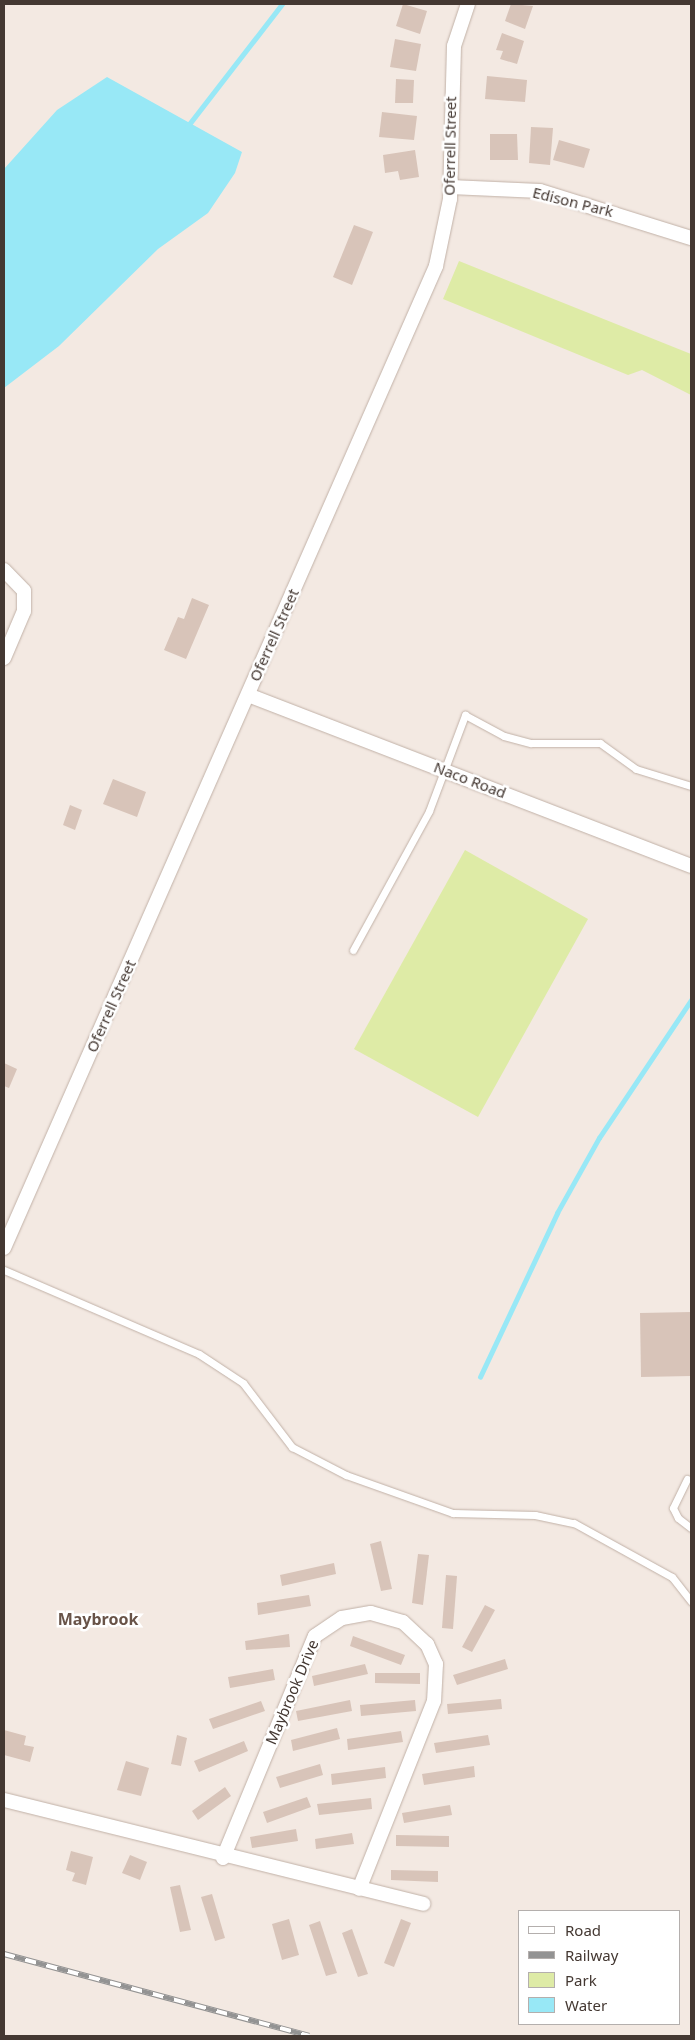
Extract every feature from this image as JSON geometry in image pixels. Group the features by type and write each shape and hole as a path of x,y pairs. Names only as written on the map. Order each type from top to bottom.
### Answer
{"street":[{"name":"Oferrell Street","path":"4,1248 436,266 450,187 454,46 468,4"},
{"name":"Edison Park","path":"450,187 540,191 691,238"},
{"path":"4,570 24,591 24,611 4,658"},
{"name":"Naco Road","path":"248,695 691,866"},
{"name":"Maybrook Drive","path":"223,1858 315,1636 342,1618 371,1613 403,1622 427,1644 435,1673 434,1701 359,1889"},
{"path":"4,1800 223,1858 423,1904"}],"lane":[{"path":"353,950 429,811 443,769 465,715 504,736 530,743 600,743 636,769 691,786"},
{"path":"4,1270 199,1354 244,1383 292,1447 346,1475 453,1513 535,1515 574,1523 672,1577 691,1601"},
{"path":"687,1479 673,1508 678,1518 691,1528"}],"green space":[{"path":"459,261 691,354 691,395 642,370 628,375 443,299"},
{"path":"465,850 588,919 478,1117 354,1049"}],"water":[{"path":"107,77 242,152 235,173 208,213 158,249 59,346 4,388 4,169 57,110"}],"building":[{"path":"403,4 427,11 420,34 396,26"},
{"path":"511,4 533,6 525,29 505,21"},
{"path":"502,33 524,41 517,64 500,59 503,51 496,50"},
{"path":"395,39 421,44 416,71 390,67"},
{"path":"487,76 527,80 525,102 485,99"},
{"path":"396,79 414,80 413,103 395,103"},
{"path":"382,112 417,116 414,140 379,137"},
{"path":"531,127 553,128 550,165 529,163"},
{"path":"490,134 517,134 518,160 490,160"},
{"path":"559,140 590,149 584,168 553,160"},
{"path":"415,150 419,177 400,180 398,171 385,173 383,155"},
{"path":"354,225 373,232 352,285 333,277"},
{"path":"192,598 209,605 186,659 164,650 178,617 184,619"},
{"path":"113,779 146,792 137,817 103,804"},
{"path":"70,805 82,810 75,830 63,825"},
{"path":"4,1063 17,1069 9,1088 4,1086"},
{"path":"691,1312 691,1376 641,1377 640,1313"},
{"path":"381,1541 392,1589 381,1591 370,1544"},
{"path":"418,1554 429,1555 423,1605 412,1603"},
{"path":"334,1563 336,1574 282,1586 280,1575"},
{"path":"446,1575 457,1576 453,1629 442,1628"},
{"path":"309,1595 311,1606 258,1615 257,1603"},
{"path":"485,1605 495,1610 472,1652 462,1647"},
{"path":"289,1634 290,1647 246,1650 245,1641"},
{"path":"353,1636 405,1655 401,1665 350,1646"},
{"path":"505,1659 508,1669 457,1685 453,1675"},
{"path":"365,1664 368,1674 314,1686 312,1676"},
{"path":"273,1669 275,1680 230,1688 228,1677"},
{"path":"375,1673 420,1673 420,1684 375,1683"},
{"path":"501,1699 502,1709 448,1714 447,1704"},
{"path":"350,1700 352,1711 298,1721 296,1711"},
{"path":"415,1700 416,1711 361,1716 360,1705"},
{"path":"261,1701 265,1711 213,1729 209,1719"},
{"path":"337,1728 340,1739 293,1751 291,1740"},
{"path":"4,1730 26,1736 24,1745 34,1747 30,1762 4,1755"},
{"path":"401,1731 403,1742 348,1750 347,1739"},
{"path":"177,1735 187,1738 181,1766 171,1764"},
{"path":"488,1735 490,1745 436,1753 434,1743"},
{"path":"244,1741 248,1751 199,1772 194,1761"},
{"path":"126,1761 149,1768 141,1796 117,1790"},
{"path":"320,1764 323,1775 280,1788 276,1777"},
{"path":"474,1766 475,1777 424,1785 422,1774"},
{"path":"385,1767 386,1778 332,1785 331,1774"},
{"path":"225,1787 231,1796 198,1820 192,1811"},
{"path":"307,1797 311,1807 267,1823 263,1812"},
{"path":"371,1798 372,1809 319,1815 317,1804"},
{"path":"450,1805 452,1815 404,1823 402,1813"},
{"path":"296,1829 298,1841 252,1848 250,1837"},
{"path":"352,1833 354,1844 316,1849 315,1839"},
{"path":"396,1835 449,1836 449,1847 396,1846"},
{"path":"71,1851 93,1857 86,1885 72,1881 75,1873 66,1870"},
{"path":"130,1855 147,1862 140,1880 122,1873"},
{"path":"391,1870 438,1871 438,1882 391,1880"},
{"path":"180,1885 191,1930 180,1932 170,1887"},
{"path":"212,1894 225,1938 215,1941 201,1897"},
{"path":"289,1919 299,1955 282,1960 272,1924"},
{"path":"401,1919 411,1923 394,1967 384,1963"},
{"path":"320,1921 337,1973 326,1976 309,1925"},
{"path":"352,1929 368,1974 358,1977 342,1933"}],"waterway":[{"path":"187,127 282,4"},
{"path":"480,1377 557,1213 599,1138 691,1000"}],"railway":[{"path":"4,1954 309,2036"}],"district":[{"name":"Maybrook","path":"98,1619"}]}
